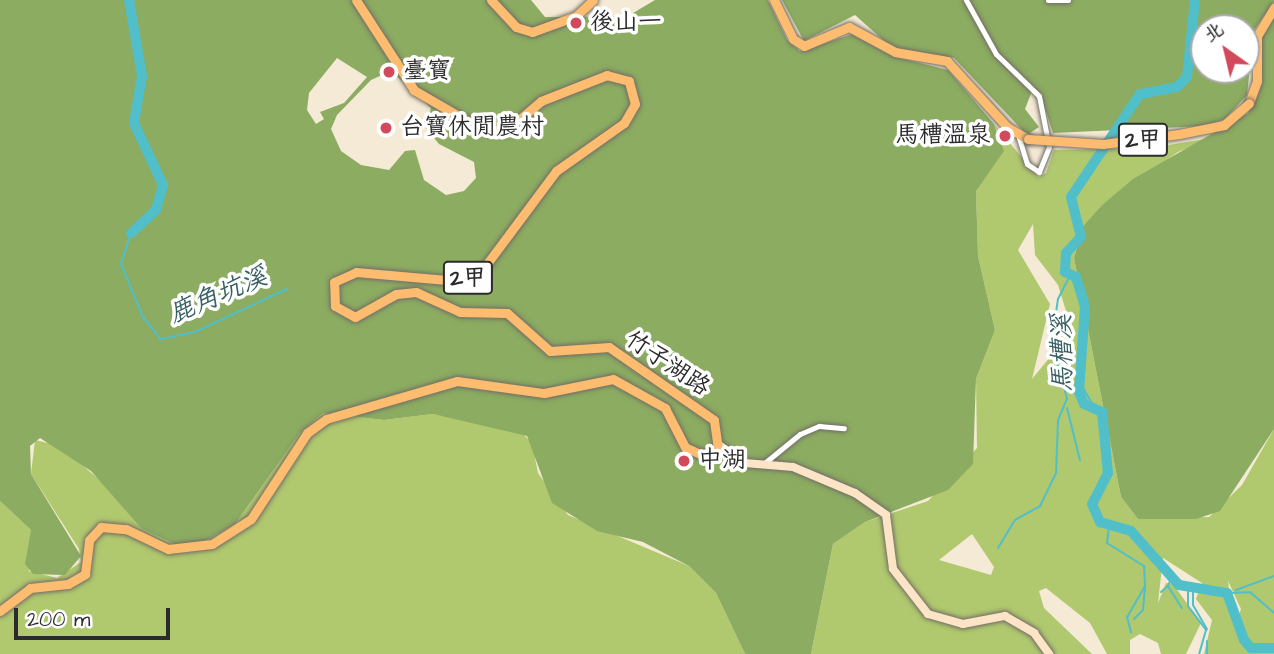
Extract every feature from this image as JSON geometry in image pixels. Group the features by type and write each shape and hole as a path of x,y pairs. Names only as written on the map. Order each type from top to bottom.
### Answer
{"main road":[{"name":"竹子湖路","path":"0,611 21,592 85,574 89,540 101,527 126,529 178,551 212,544 251,519 299,443 326,419 457,381 544,393 613,379 665,408 685,447 702,455 719,445 714,420 609,347 550,351 508,313 460,312 416,292 397,294 355,317 335,306 334,282 356,272 446,280 480,273 556,171 624,123 635,104 629,81 607,75 541,101 507,130 481,129 414,90 356,0"},
{"path":"492,0 516,27 531,32 576,16 593,0"},
{"path":"774,0 793,40 804,46 849,27 895,52 947,61 1024,138"},
{"name":"2甲","path":"1024,138 1103,144 1224,125 1248,103 1257,81 1257,36 1274,8"}],"street":[{"path":"966,0 996,54 1039,96 1049,138 1046,165 1039,172 1027,164 1024,138"},
{"path":"1048,0 1068,0"},
{"path":"761,467 800,433 819,426 844,428"},
{"path":"719,445 761,467 793,467 855,493 886,515 893,569 928,614 963,624 1005,616 1034,633 1049,654"}],"green space":[{"path":"0,0 531,0 545,17 558,17 628,16 655,0 768,0 787,40 800,51 856,33 896,57 948,70 994,124 1004,151 976,191 978,256 995,330 976,379 973,464 948,490 865,522 833,544 811,654 745,654 716,593 689,566 643,542 597,531 552,503 527,436 433,414 384,420 323,413 299,434 235,524 200,544 179,546 142,529 91,471 40,438 30,446 31,474 81,556 65,575 33,574 25,564 31,530 0,501","holes":["337,58 367,77 344,103 320,112 324,119 316,124 307,110 309,93","391,71 431,108 426,128 439,144 474,162 476,178 464,191 446,195 424,180 415,150 405,151 389,170 361,165 341,151 331,129 337,115 371,80"]},
{"path":"782,0 1274,0 1260,22 1260,14 1190,14 1190,84 1248,84 1247,95 1225,119 1205,126 1053,133 1041,96 1032,91 1025,109 1039,127 1027,135 954,58 892,48 855,15 804,41"},
{"path":"1274,14 1274,429 1220,511 1196,519 1138,519 1121,497 1074,258 1083,226 1101,206 1133,179 1248,113 1261,86 1262,34"},
{"path":"994,124 1038,177 1046,173 1054,150 1150,148 1212,138 1178,152 1101,206 1083,226 1074,258 1121,497 1138,519 1209,517 1242,485 1274,429 1274,654 1204,654 1212,620 1196,599 1202,583 1163,558 1158,603 1166,583 1173,584 1201,623 1186,654 1161,654 1158,643 1140,634 1130,640 1130,654 1107,654 1090,623 1046,588 1039,591 1044,608 1092,654 811,654 833,544 865,522 928,501 977,448 976,379 995,330 978,256 976,191 1003,143","holes":["1033,224 1035,255 1058,285 1066,311 1060,345 1032,379 1050,304 1018,250","972,534 994,567 991,575 939,560","1228,581 1241,609 1237,620 1232,614"]},
{"path":"323,413 384,420 433,414 519,430 532,443 538,473 568,515 689,566 716,593 745,654 0,654 0,501 31,530 29,571 57,578 81,562 79,549 31,474 35,440 60,446 109,488 142,529 179,546 200,544 235,524 299,434"}],"waterway":[{"name":"鹿角坑溪","path":"129,0 142,76 134,123 163,185 156,210 131,233"},
{"name":"馬槽溪","path":"1195,0 1187,77 1177,87 1140,94 1071,197 1081,237 1066,253 1065,272 1076,277 1085,306 1079,392 1084,404 1102,412 1108,473 1092,504 1100,522 1131,531 1179,585 1227,593 1244,640 1251,648 1274,648"},
{"name":"鹿角坑溪","path":"131,233 121,264 143,317 161,339 195,332 287,289"},
{"path":"998,548 1015,520 1040,506 1056,473 1058,420 1067,399 1052,340 1058,299 1070,275"},
{"path":"1080,383 1094,406"},
{"path":"1067,408 1080,460"},
{"path":"1109,527 1107,543 1144,566 1145,586 1127,617 1131,632"},
{"path":"1236,590 1274,576"},
{"path":"1171,579 1168,586 1182,608"},
{"path":"1161,592 1168,586"},
{"path":"1188,586 1188,606 1206,630 1199,654"},
{"path":"1134,619 1143,610 1145,587"},
{"path":"1193,587 1193,605 1207,629"},
{"path":"1227,593 1250,592 1274,613"},
{"path":"1207,641 1207,654"}],"place":[{"name":"後山一","path":"576,23"},
{"name":"臺寶","path":"389,72"},
{"name":"台寶休閒農村","path":"386,128"},
{"name":"馬槽溫泉","path":"1005,136"},
{"name":"中湖","path":"684,461"}]}
